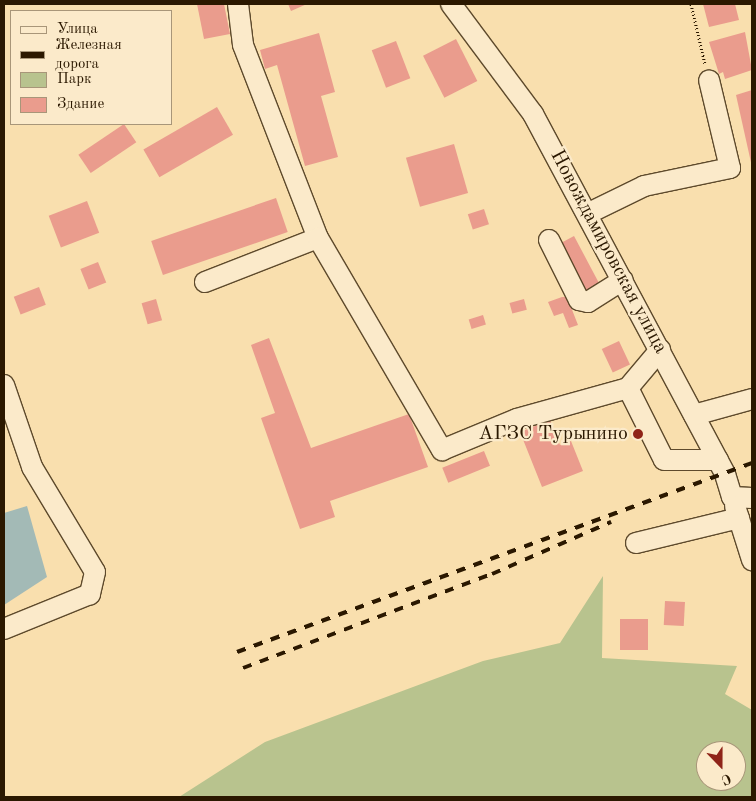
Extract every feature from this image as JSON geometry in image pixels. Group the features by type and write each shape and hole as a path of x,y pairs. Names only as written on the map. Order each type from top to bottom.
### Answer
{"street":[{"path":"238,4 243,45 318,238 442,450 517,419 628,388 660,350"},
{"name":"Новождамировская улица","path":"451,4 533,114 589,213 718,460 752,560"},
{"path":"589,213 644,186 730,168 709,80"},
{"path":"205,282 318,238"},
{"path":"549,240 579,300 588,302 623,280"},
{"path":"4,386 32,467 95,572 90,594 4,629"},
{"path":"628,388 664,460 718,460"},
{"path":"694,415 752,399"},
{"path":"732,497 752,498"},
{"path":"636,542 739,518"}],"path":[{"path":"690,4 709,80"}],"green space":[{"path":"603,576 602,658 737,666 725,694 752,710 752,797 179,797 265,742 483,661 560,643"}],"water":[{"path":"27,506 47,577 4,605 4,513"}],"building":[{"path":"197,4 224,4 230,34 204,39"},
{"path":"288,4 307,4 291,11"},
{"path":"703,4 735,4 739,20 709,27"},
{"path":"745,32 752,70 725,79 723,72 719,74 709,42"},
{"path":"319,33 335,92 321,96 338,157 305,166 277,65 265,69 260,50"},
{"path":"456,39 477,81 444,98 423,56"},
{"path":"396,41 410,78 386,88 372,50"},
{"path":"752,90 752,167 736,95"},
{"path":"217,107 233,135 159,177 143,150"},
{"path":"125,125 136,142 91,173 78,155"},
{"path":"454,144 468,193 420,207 406,158"},
{"path":"276,198 288,232 163,275 151,241"},
{"path":"87,201 99,233 61,247 49,216"},
{"path":"484,209 489,224 473,229 468,214"},
{"path":"574,236 599,284 583,292 558,244"},
{"path":"98,262 106,282 89,290 80,269"},
{"path":"39,287 46,305 21,314 14,297"},
{"path":"567,297 578,325 569,328 563,313 554,316 548,302"},
{"path":"156,299 162,320 148,324 142,303"},
{"path":"524,299 527,310 512,314 510,303"},
{"path":"483,315 486,325 472,329 469,319"},
{"path":"269,338 311,448 409,414 428,467 330,501 335,517 300,529 261,418 275,413 251,345"},
{"path":"619,341 630,365 613,373 602,349"},
{"path":"550,420 560,445 571,441 583,471 542,487 520,432"},
{"path":"484,451 490,466 448,483 442,468"},
{"path":"665,601 685,602 684,626 664,625"},
{"path":"620,619 648,619 648,650 620,650"}],"railway":[{"path":"237,652 752,463"},
{"path":"243,668 492,574 611,522"}],"place":[{"name":"АГЗС Турынино","path":"638,434"}]}
